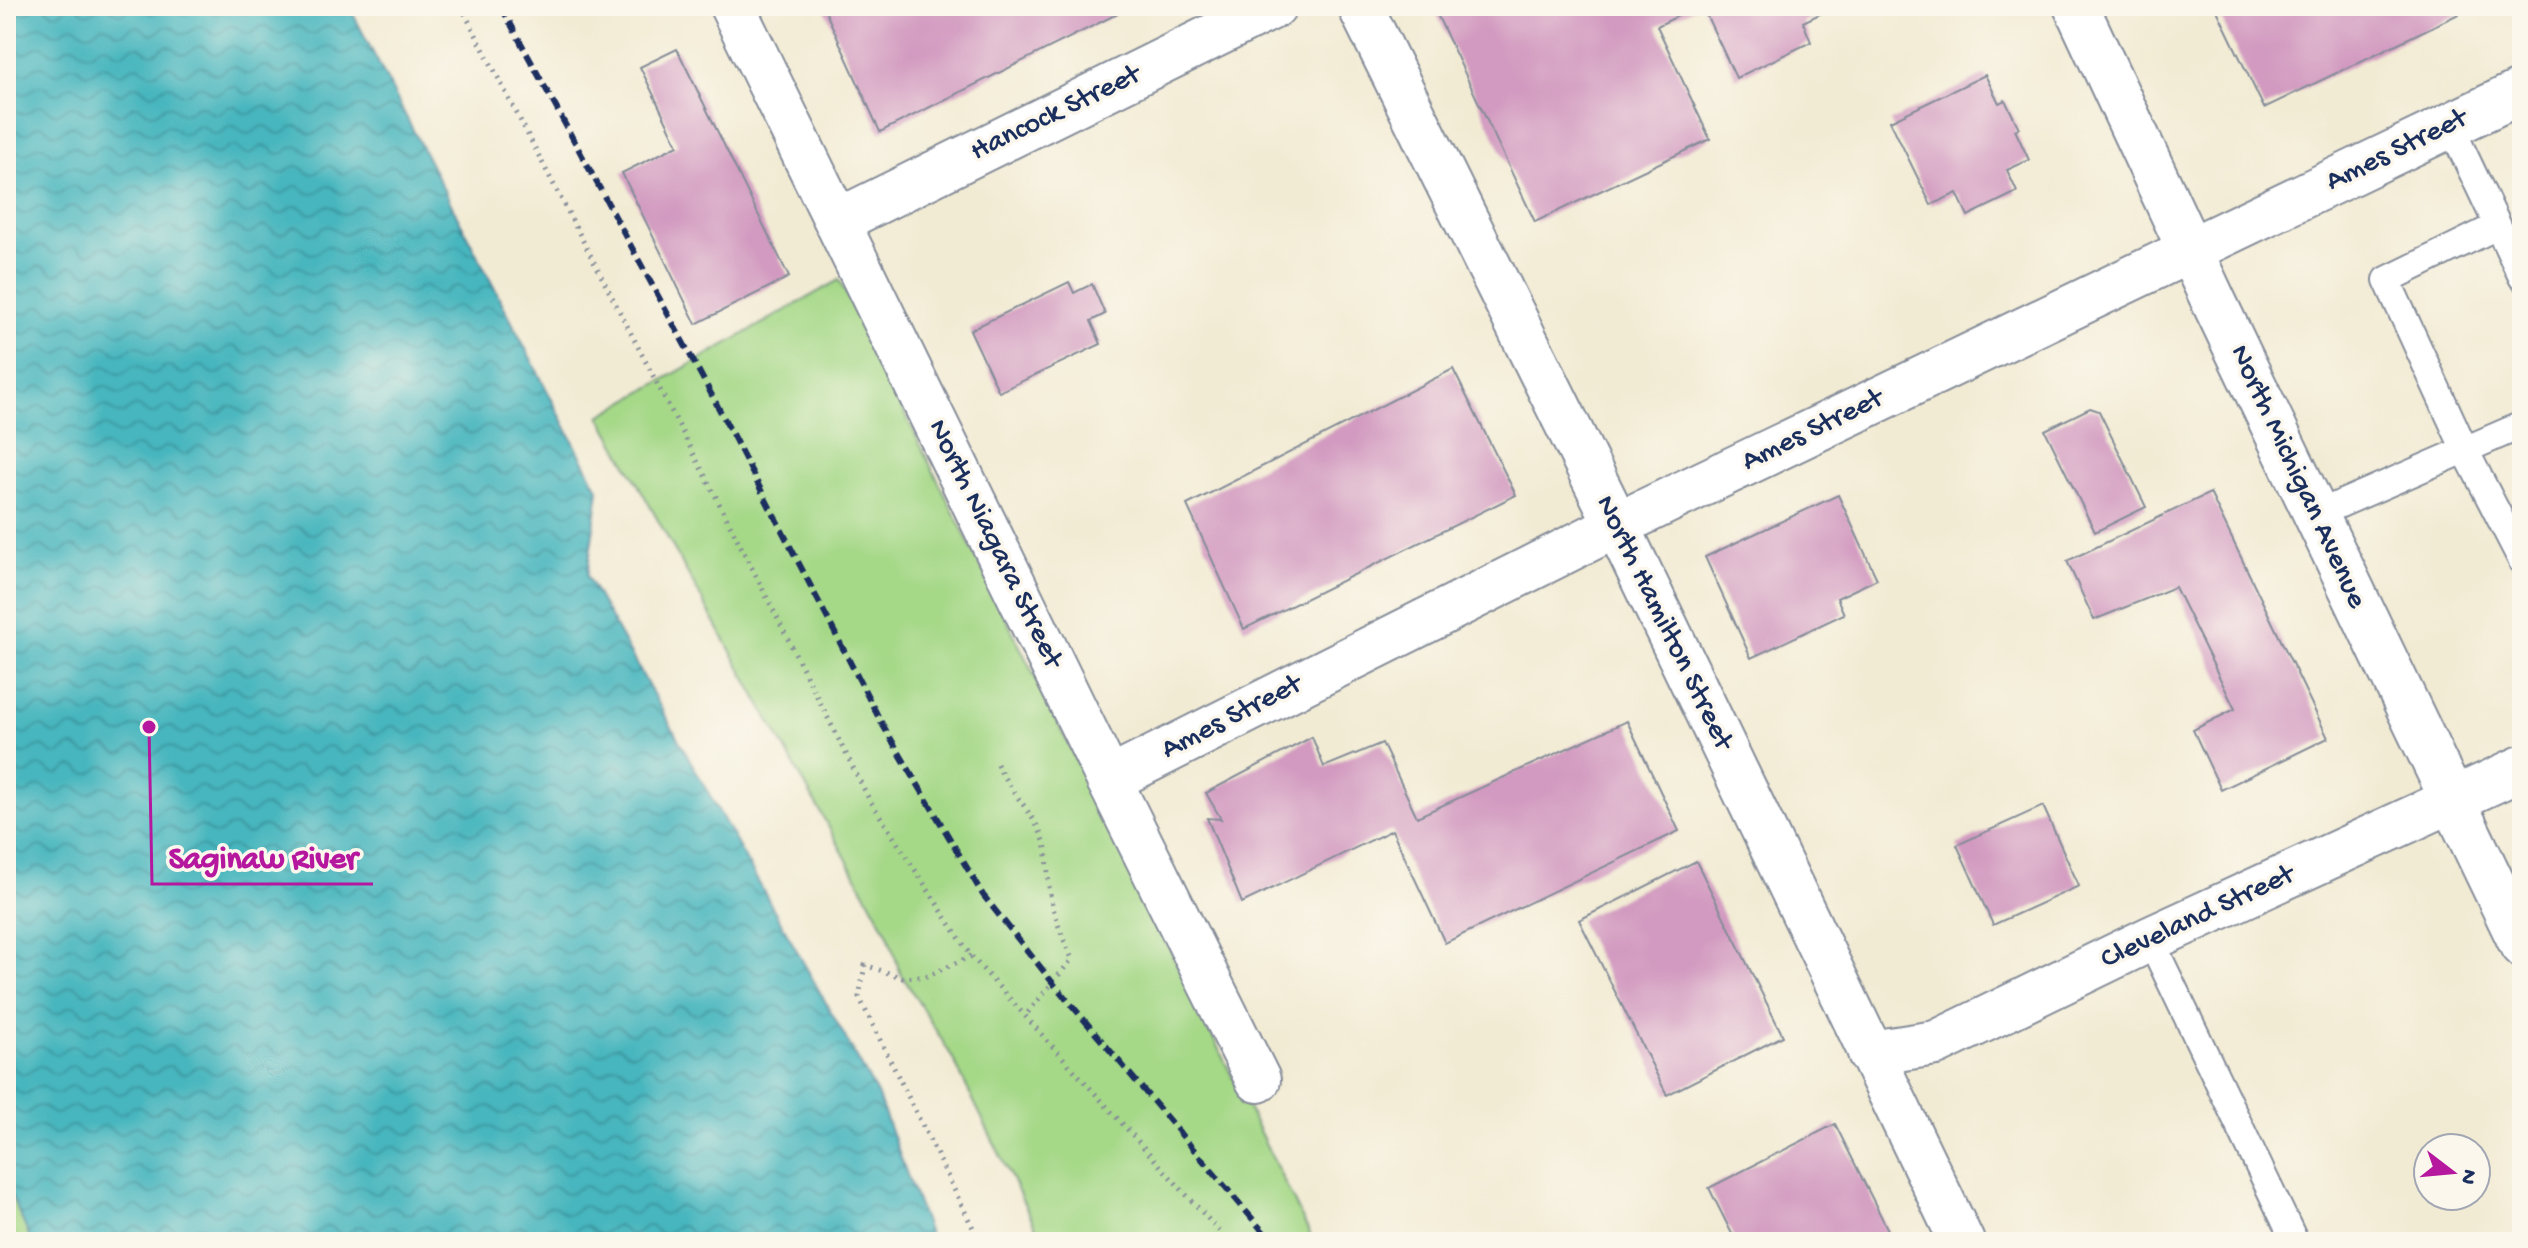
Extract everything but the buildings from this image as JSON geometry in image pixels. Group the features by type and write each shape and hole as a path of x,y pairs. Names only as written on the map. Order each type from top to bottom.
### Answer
{"street":[{"name":"North Niagara Street","path":"732,6 1258,1080"},
{"name":"Hancock Street","path":"838,221 1274,6"},
{"name":"North Hamilton Street","path":"1360,6 1617,525 1962,1242"},
{"name":"North Michigan Avenue","path":"2076,6 2315,515 2522,945"},
{"name":"Ames Street","path":"1109,780 1617,525 2522,91"},
{"name":"Cleveland Street","path":"1870,1053 1936,1043 2150,939 2522,768"}],"lane":[{"path":"2450,125 2522,277"},
{"path":"2497,226 2387,280 2465,450 2522,561"},
{"path":"2315,515 2522,425"},
{"path":"2150,939 2295,1242"}],"path":[{"path":"461,6 725,513 869,799 971,956 1229,1242"},
{"path":"997,764 1006,784 1026,806 1046,847 1050,895 1058,926 1072,959 1025,1016"},
{"path":"971,956 928,976 903,978 865,965 859,997 980,1242"}],"green space":[{"path":"839,280 1314,1242 1043,1242 951,1055 900,972 887,932 600,416"},
{"path":"6,1184 32,1242 6,1242"}],"water":[{"path":"6,6 349,6 599,491 587,576 877,1094 932,1242 32,1242 6,1184"}],"railway":[{"path":"501,6 715,401 881,722 983,895 1053,983 1272,1242"}],"place":[{"name":"Saginaw River","path":"149,727"}]}
